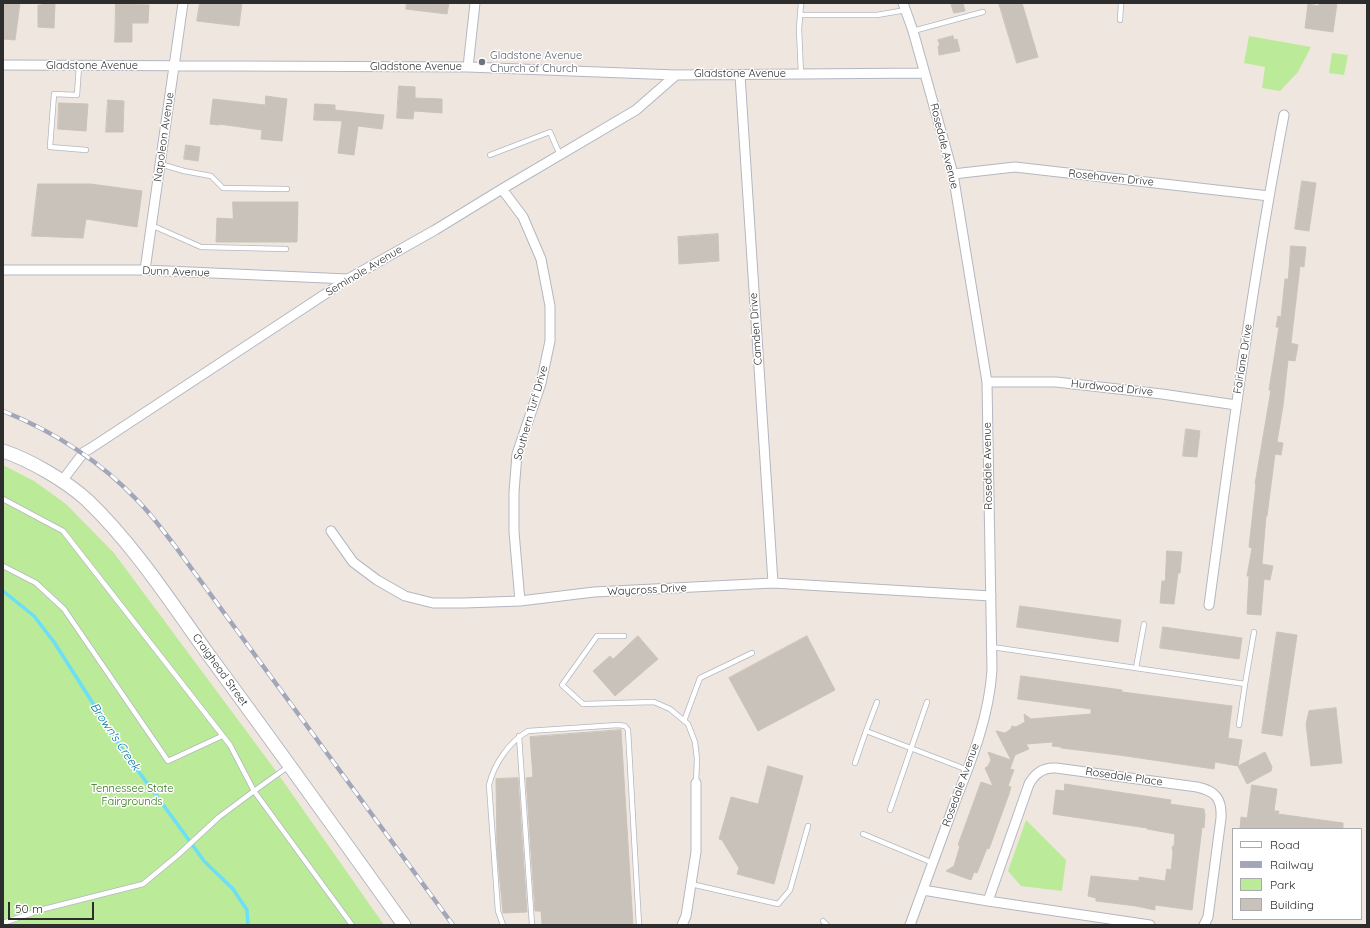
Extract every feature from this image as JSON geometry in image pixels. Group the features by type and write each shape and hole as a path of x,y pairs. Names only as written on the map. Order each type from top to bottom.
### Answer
{"street":[{"name":"Napoleon Avenue","path":"145,270 183,3"},
{"path":"468,67 475,3"},
{"name":"Rosedale Avenue","path":"905,6 953,174 987,382 992,648 991,682 989,702 985,718 968,770 910,925"},
{"name":"Gladstone Avenue","path":"3,65 468,67 676,75 925,73"},
{"name":"Seminole Avenue","path":"62,481 84,452 348,279 435,230 502,188 636,110 676,75"},
{"name":"Camden Drive","path":"740,75 773,583"},
{"name":"Fairlane Drive","path":"1209,605 1236,405 1269,196 1284,115"},
{"name":"Rosehaven Drive","path":"953,174 1015,167 1269,196"},
{"name":"Southern Turf Drive","path":"502,188 523,217 541,259 550,306 550,341 541,383 517,454 514,492 514,532 520,601"},
{"name":"Dunn Avenue","path":"3,270 145,270 348,279"},
{"name":"Hurdwood Drive","path":"987,382 1056,382 1162,394 1236,405"},
{"name":"Craighead Street","path":"3,451 16,456 62,481 86,500 128,544 290,765 404,925"},
{"name":"Waycross Drive","path":"331,531 353,562 376,580 405,596 433,603 520,601 594,592 773,583 991,596"},
{"name":"Rosedale Place","path":"988,901 1029,784 1035,775 1050,767 1206,788 1212,792 1219,802 1221,810 1208,917 1204,925"},
{"path":"682,925 686,916 696,852 696,783"},
{"path":"923,890 1150,925"}],"lane":[{"path":"801,3 799,29 801,74"},
{"path":"1120,20 1122,3"},
{"path":"800,15 877,15 905,6"},
{"path":"913,31 983,12"},
{"path":"79,66 77,95 54,94 50,147 86,150"},
{"path":"490,155 550,132 560,155"},
{"path":"160,164 184,171 211,176 223,188 287,188"},
{"path":"151,225 201,247 286,249"},
{"path":"3,499 63,531 230,745 254,791 352,925"},
{"path":"3,566 36,583 64,609 168,761 222,736"},
{"path":"1136,668 1144,624"},
{"path":"1239,725 1254,632"},
{"path":"624,636 597,636 562,685 583,704 654,702 670,709 688,724 695,742 697,759 696,783"},
{"path":"992,648 1245,684"},
{"path":"684,721 700,678 752,653"},
{"path":"855,763 877,702"},
{"path":"890,810 927,702"},
{"path":"503,925 498,911 489,785 492,774 505,752 519,736 528,731 539,729 618,725 625,726 628,730 639,925"},
{"path":"866,731 968,770"},
{"path":"519,736 532,925"},
{"path":"3,923 44,909 142,884 178,855 219,817 290,765"},
{"path":"691,884 778,904 790,890 808,826"},
{"path":"863,834 933,863"},
{"path":"823,921 827,925"}],"green space":[{"path":"1249,36 1311,47 1298,72 1280,91 1262,88 1265,67 1244,63"},
{"path":"1332,53 1348,55 1344,75 1329,73"},
{"name":"Tennessee State Fairgrounds","path":"3,465 34,481 66,504 114,553 276,771 384,925 3,925"},
{"path":"1026,820 1066,860 1062,891 1021,886 1008,871"}],"building":[{"path":"3,3 20,3 15,40 3,39"},
{"path":"42,3 55,3 54,28 38,27 38,5 42,5"},
{"path":"200,3 242,3 239,26 197,21"},
{"path":"407,3 449,3 447,14 406,9"},
{"path":"951,3 963,3 965,11 954,13"},
{"path":"999,3 1022,3 1038,57 1017,63"},
{"path":"1319,3 1337,3 1333,32 1305,28 1308,4 1319,6"},
{"path":"116,4 149,5 148,23 132,23 132,42 115,42"},
{"path":"953,36 954,40 957,39 960,51 939,55 938,46 940,46 938,40"},
{"path":"399,86 415,87 415,98 442,99 442,113 414,111 413,119 397,118"},
{"path":"266,96 287,99 282,141 261,139 262,130 210,124 213,99 265,105"},
{"path":"108,100 124,101 123,132 106,132"},
{"path":"59,103 88,104 86,131 58,129"},
{"path":"315,104 335,105 335,110 384,115 382,129 358,126 354,155 338,153 342,121 314,120"},
{"path":"186,145 200,147 198,161 184,159"},
{"path":"1302,181 1316,183 1309,231 1295,229"},
{"path":"38,184 91,184 142,191 137,227 86,219 83,238 32,236"},
{"path":"233,202 298,202 297,242 216,242 217,218 233,219"},
{"path":"718,234 719,261 679,264 678,237"},
{"path":"1291,246 1306,247 1304,267 1300,266 1291,343 1298,345 1295,361 1288,360 1277,442 1283,443 1281,455 1275,454 1266,516 1262,564 1273,566 1270,580 1264,579 1261,615 1247,614 1249,576 1247,576 1252,548 1249,547 1255,484 1271,390 1269,390 1279,327 1276,327 1278,316 1281,317 1285,279 1288,279"},
{"path":"1186,429 1200,431 1197,457 1183,456"},
{"path":"1167,551 1182,552 1180,573 1178,573 1174,604 1160,603 1162,581 1165,581"},
{"path":"1020,606 1121,620 1118,642 1017,627"},
{"path":"1163,627 1242,638 1239,659 1160,648"},
{"path":"1277,632 1297,635 1282,736 1262,733"},
{"path":"638,636 658,659 615,696 593,671 610,656 613,659"},
{"path":"807,636 835,690 758,731 729,678"},
{"path":"1021,676 1122,690 1122,692 1232,706 1228,738 1242,740 1238,766 1215,762 1214,769 1061,748 1052,746 1053,742 1026,744 1029,749 1015,755 1010,769 1014,770 1008,786 1011,787 1009,794 989,849 987,848 977,873 974,872 971,880 946,871 954,866 960,846 958,845 981,782 993,786 985,768 991,760 988,752 1011,760 996,731 1005,733 1011,729 1012,726 1016,727 1025,722 1024,714 1031,719 1091,714 1091,709 1018,699"},
{"path":"1336,708 1342,763 1311,766 1306,724 1309,711"},
{"path":"621,730 633,925 542,925 541,911 535,911 526,778 533,777 530,737"},
{"path":"1265,752 1272,767 1271,771 1247,784 1238,766"},
{"path":"768,766 803,776 774,884 737,874 739,868 722,840 719,839 731,797 758,804"},
{"path":"518,778 527,912 503,913 497,850 496,779"},
{"path":"1065,784 1171,800 1170,804 1204,809 1204,828 1202,827 1192,910 1155,905 1155,910 1096,901 1096,898 1088,896 1091,876 1139,881 1139,877 1165,881 1167,869 1171,870 1173,853 1172,847 1174,846 1175,834 1147,828 1053,814 1056,790 1064,791"},
{"path":"1252,785 1277,789 1274,811 1279,811 1278,814 1343,823 1343,828 1240,828 1241,817 1247,818"}],"waterway":[{"name":"Brown's Creek","path":"3,591 34,616 54,642 122,749 204,861 233,889 247,910 248,925"}],"railway":[{"path":"3,411 41,428 92,460 108,473 148,512 175,546 453,925"}],"place":[{"name":"Gladstone Avenue Church of Church","path":"482,62"}]}
